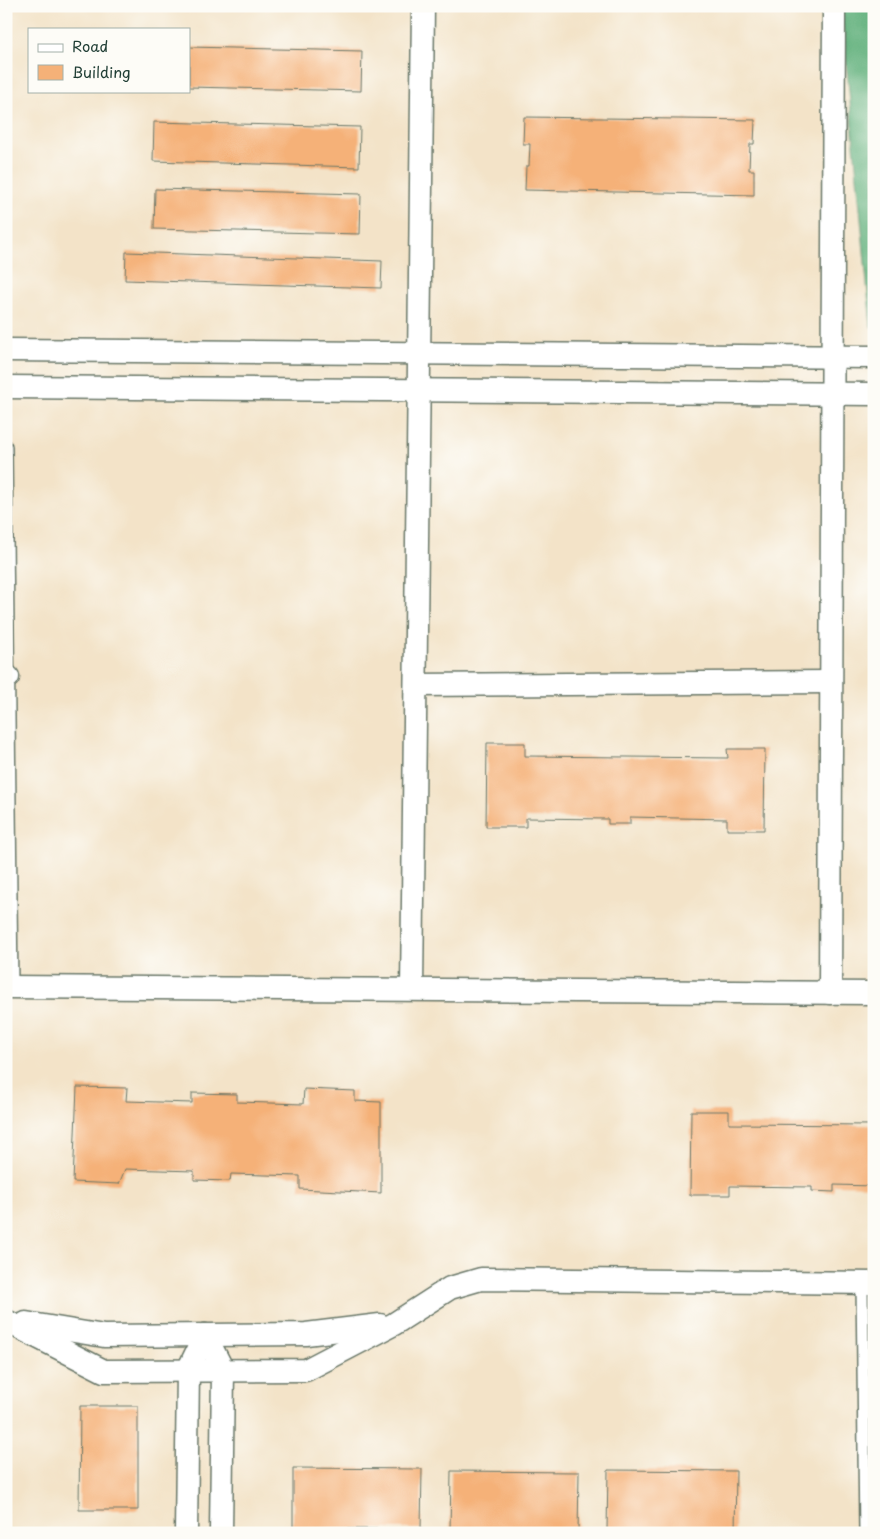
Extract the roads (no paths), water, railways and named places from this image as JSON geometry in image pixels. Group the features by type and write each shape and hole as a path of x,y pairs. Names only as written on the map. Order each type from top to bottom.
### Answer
{"street":[{"path":"412,989 423,6"},
{"path":"830,993 834,6"},
{"path":"6,350 874,357"},
{"path":"6,387 874,394"},
{"path":"416,685 831,682"},
{"path":"9,987 874,993"},
{"path":"6,1321 104,1371 306,1370 394,1324 450,1288 481,1279 868,1283"},
{"path":"6,1321 104,1336 306,1334 394,1324"},
{"path":"205,1335 223,1370 221,1533"},
{"path":"186,1533 188,1370 205,1335"}],"lane":[{"path":"6,446 9,987"},
{"path":"865,1533 868,1283"}]}
